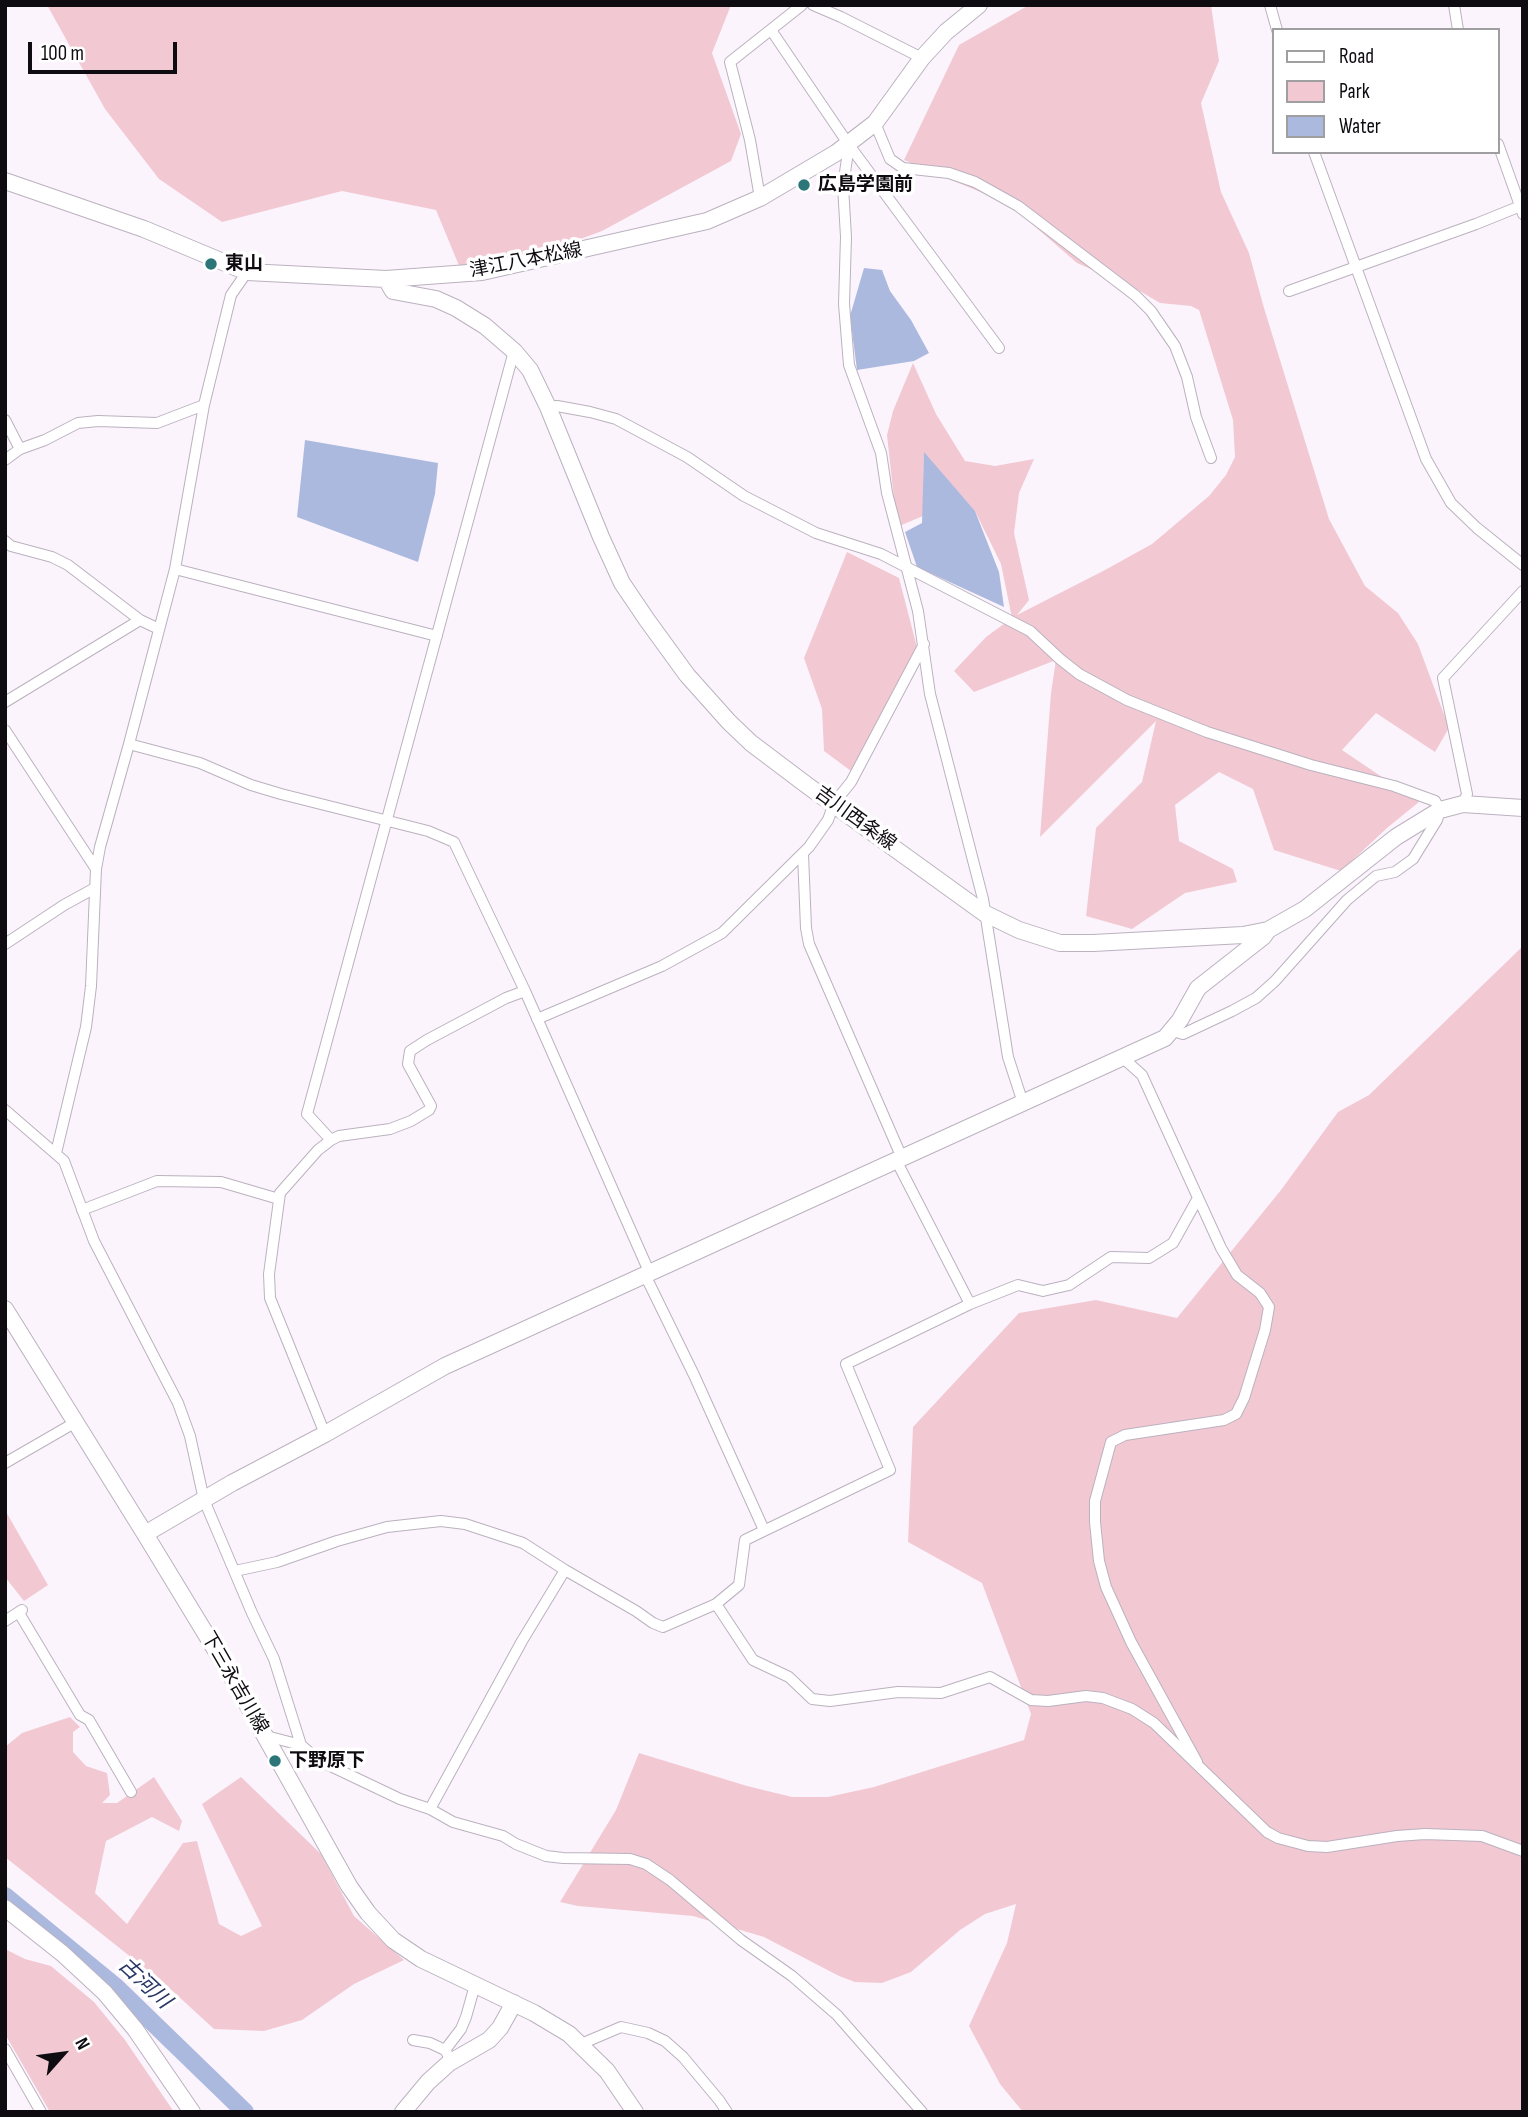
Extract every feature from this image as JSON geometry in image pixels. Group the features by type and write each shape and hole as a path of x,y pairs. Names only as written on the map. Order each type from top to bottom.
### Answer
{"main road":[{"name":"津江八本松線","path":"5,181 144,229 247,272 386,279 482,272 707,221 760,198 849,145 875,123 922,58 946,32 979,5"},
{"name":"吉川西条線","path":"386,279 393,291 436,299 485,326 514,351 530,370 622,583 687,674 729,722 751,743 984,913 1019,930 1060,943 1243,934 1268,930 1305,909 1396,837 1440,810 1463,804 1523,808"},
{"path":"145,1534 444,1366 1165,1038 1173,1031 1198,988 1263,937 1268,930"},
{"name":"下三永吉川線","path":"5,1309 145,1534 266,1736 349,1886 368,1913 393,1940 421,1959 514,2003 569,2034 607,2071 635,2112"},
{"path":"5,1908 63,1954 105,1993 135,2029 192,2112"},
{"path":"404,2112 448,2056 489,2040 500,2028 514,2003"}],"street":[{"path":"760,198 750,140 730,62 802,5"},
{"path":"813,5 922,58"},
{"path":"1270,5 1276,28"},
{"path":"1454,5 1458,28"},
{"path":"771,30 849,145 999,348"},
{"path":"875,123 890,159 903,168 949,173 975,181 1018,206 1136,296 1175,346 1211,458"},
{"path":"849,145 843,186 846,237 844,304 849,365 881,453 887,493 909,570 924,644 930,694 983,899 1008,1057 1023,1103"},
{"path":"1289,291 1522,208 1500,149"},
{"path":"1315,154 1426,459 1451,503 1523,565"},
{"path":"56,1153 86,1027 91,986 96,869 100,847 175,569 204,405 231,295 247,272"},
{"path":"331,1140 307,1114 514,351"},
{"path":"5,460 20,449 78,423 156,423 204,405"},
{"path":"548,407 558,406 616,419 687,457 744,496 816,533 881,554 1031,631 1079,674 1127,700 1207,732 1311,765 1395,786 1435,801 1440,810 1437,820 1413,859 1395,872 1376,876 1347,901 1275,981 1256,998 1183,1034 1173,1031"},
{"path":"5,419 20,449"},
{"path":"5,541 11,546 52,557 68,565 140,620 159,629"},
{"path":"175,569 437,636"},
{"path":"1463,804 1467,794 1443,678 1523,591"},
{"path":"5,702 140,620"},
{"path":"537,1019 662,966 722,933 803,854 828,820 834,803 851,782 924,644"},
{"path":"5,730 96,869"},
{"path":"129,744 200,763 251,785 428,831 454,842 525,991 647,1267 648,1281 764,1530"},
{"path":"803,854 809,944 899,1159 970,1304"},
{"path":"5,944 95,888"},
{"path":"325,1434 270,1298 269,1274 280,1193 318,1150 331,1140 339,1136 390,1129 429,1110 431,1106 408,1064 410,1051 506,998 525,991"},
{"path":"1124,1058 1142,1075 1221,1248 1237,1275 1260,1293 1269,1307 1251,1376 1236,1414 1224,1420 1125,1435 1111,1443 1095,1501 1099,1561 1106,1587 1131,1642 1202,1771"},
{"path":"5,1110 64,1161 94,1241 178,1403 190,1436 204,1500 274,1659 301,1745"},
{"path":"82,1210 158,1181 221,1182 279,1199"},
{"path":"235,1571 277,1562 387,1527 441,1521 465,1524 523,1543 663,1627 716,1604 739,1585 745,1540 890,1469 846,1364 970,1304 1018,1285 1043,1291 1069,1285 1111,1257 1149,1258 1174,1243 1198,1198"},
{"path":"5,1463 75,1422"},
{"path":"430,1809 522,1641 565,1570"},
{"path":"716,1604 753,1660 789,1677 812,1699 830,1701 898,1692 942,1693 990,1677 1031,1700 1048,1701 1086,1696 1103,1698 1132,1709 1154,1723 1267,1832 1278,1838 1308,1846 1327,1847 1425,1834 1482,1836 1523,1851"},
{"path":"5,1621 20,1611 80,1715 89,1720 131,1792"},
{"path":"266,1736 301,1745 318,1760 400,1799 430,1809 453,1822 503,1836 546,1856 630,1859 646,1864 670,1880 741,1940 792,1976 837,2015 922,2112"},
{"path":"413,2040 430,2043 448,2056 466,2017 475,1985"},
{"path":"581,2044 621,2027 648,2033 665,2041 683,2057 727,2112"},
{"path":"5,2049 41,2112"}],"green space":[{"path":"47,5 731,5 712,53 741,134 731,161 602,231 521,261 460,268 436,210 342,191 222,222 159,179 105,109"},
{"path":"1029,5 1211,5 1219,61 1201,103 1221,192 1249,253 1329,519 1365,586 1398,613 1418,644 1449,728 1435,752 1376,713 1342,750 1419,802 1341,871 1274,850 1253,789 1219,772 1175,805 1179,841 1233,869 1237,882 1185,893 1132,929 1086,916 1096,828 1142,782 1156,721 1040,837 1056,660 974,692 954,671 986,637 1012,618 1001,564 975,511 924,454 923,516 897,527 887,435 893,411 913,363 936,414 965,461 995,466 1034,459 1019,493 1014,533 1029,600 1017,615 1152,544 1209,496 1226,475 1235,457 1233,420 1199,310 1191,306 1160,303 1138,290 1077,263 1009,204 904,160 959,45"},
{"path":"847,552 899,578 919,655 851,771 824,751 822,709 804,658"},
{"path":"1523,946 1523,2112 1023,2112 1000,2084 969,2026 1007,1943 1016,1904 985,1914 960,1930 911,1972 882,1983 855,1982 764,1937 693,1916 560,1902 616,1810 639,1753 792,1797 828,1797 874,1787 1024,1740 1031,1714 982,1583 908,1542 913,1427 1019,1313 1096,1300 1177,1318 1281,1190 1338,1112 1369,1095"},
{"path":"5,1510 48,1585 24,1601 5,1577"},
{"path":"70,1717 80,1727 73,1732 73,1752 86,1766 107,1773 110,1795 102,1803 117,1803 154,1777 182,1821 179,1831 152,1817 106,1841 95,1893 127,1924 183,1843 197,1841 219,1924 241,1936 262,1926 202,1804 241,1777 321,1854 354,1916 404,1960 354,1984 302,2020 264,2031 214,2029 166,1985 5,1857 5,1747 22,1733"},
{"path":"5,1949 25,1959 51,1966 94,2002 125,2040 174,2112 50,2112 5,2034"}],"water":[{"path":"864,268 882,270 890,291 911,320 929,353 914,361 857,370 850,316"},
{"path":"305,440 438,463 435,494 418,562 297,517"},
{"path":"924,452 975,511 999,572 1004,607 917,567 905,532 922,523"}],"waterway":[{"name":"古河川","path":"5,1896 116,1987 245,2112"}],"place":[{"name":"広島学園前","path":"804,185"},
{"name":"東山","path":"211,264"},
{"name":"下野原下","path":"275,1761"}]}
